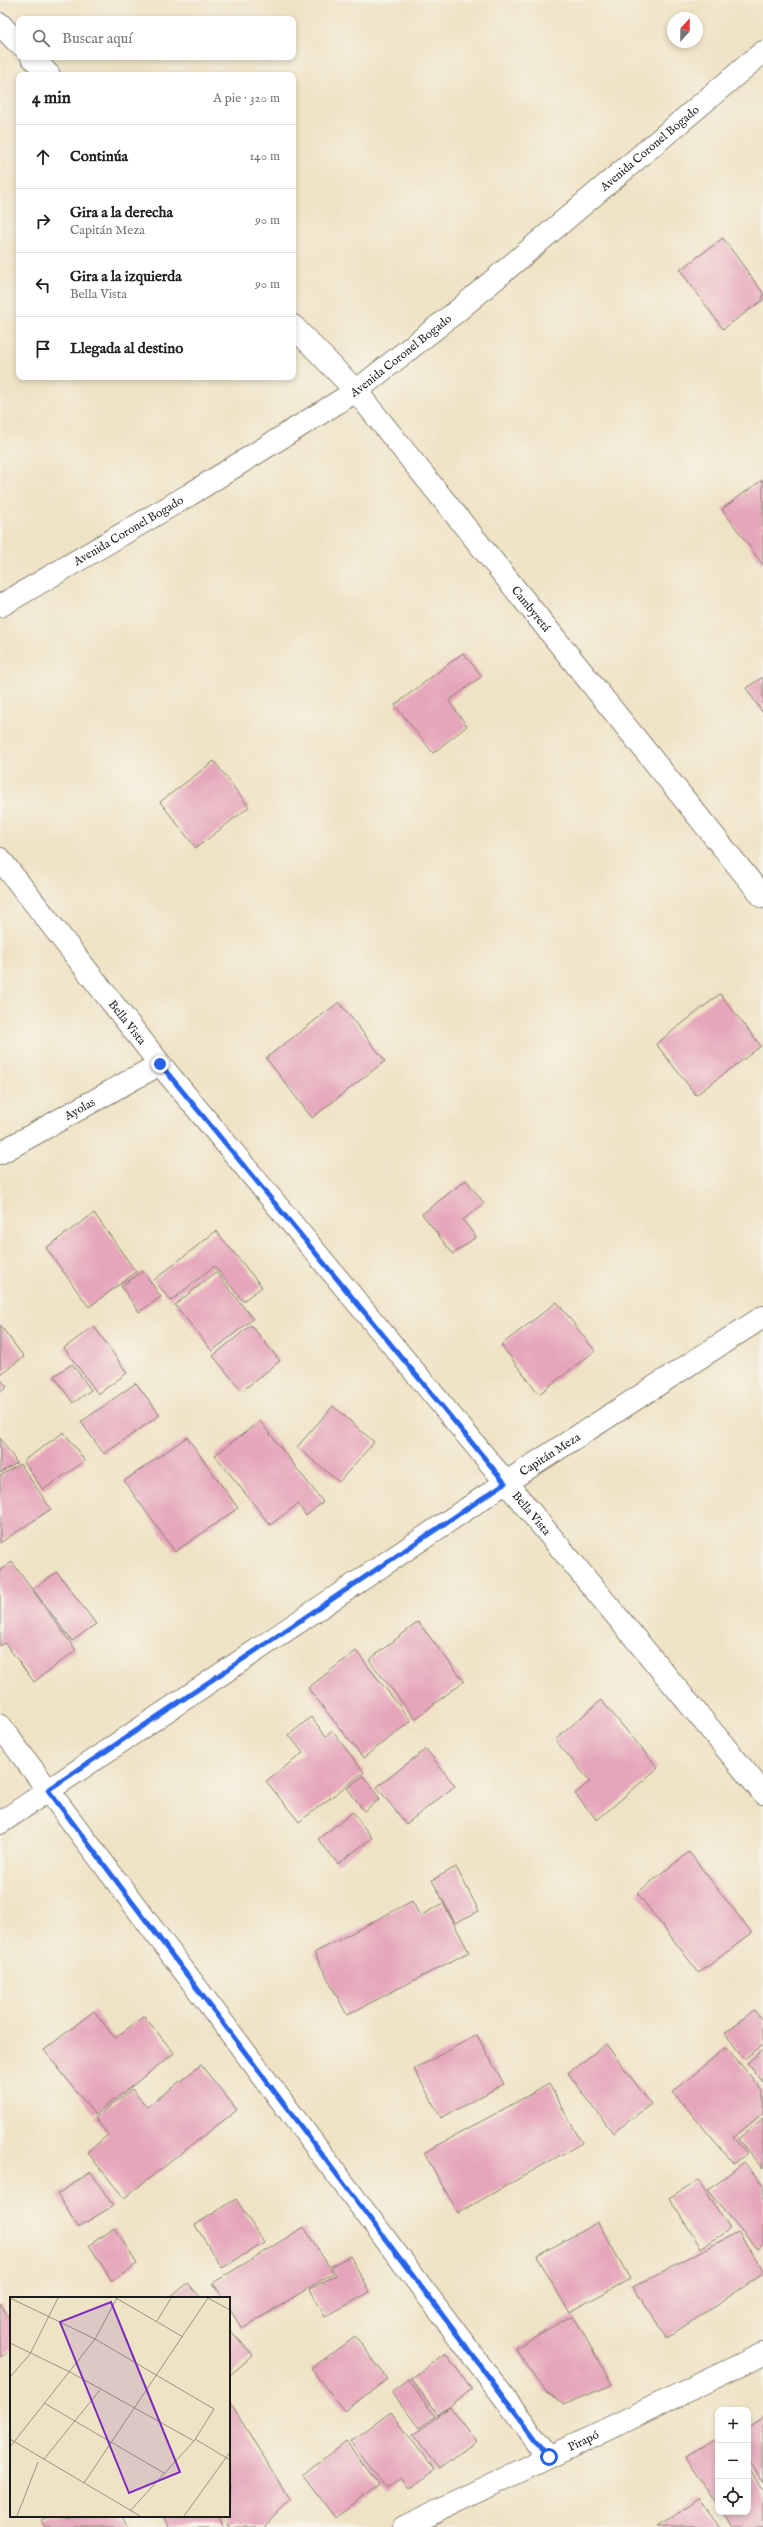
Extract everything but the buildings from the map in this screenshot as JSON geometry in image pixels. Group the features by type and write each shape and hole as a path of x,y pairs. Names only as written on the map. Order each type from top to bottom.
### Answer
{"street":[{"path":"0,24 16,41"},
{"name":"Avenida Coronel Bogado","path":"0,606 189,494 356,392 456,312 763,52"},
{"path":"35,60 46,72"},
{"name":"Cambyretá","path":"296,329 356,392 763,897"},
{"name":"Bella Vista","path":"0,860 160,1064 505,1483 763,1793"},
{"name":"Ayolas","path":"0,1153 160,1064"},
{"name":"Capitán Meza","path":"0,1822 505,1483 763,1317"},
{"path":"0,1726 549,2457"},
{"name":"Pirapó","path":"404,2527 763,2354"}],"route":[{"path":"160,1064 505,1483 48,1790 549,2457"}]}
